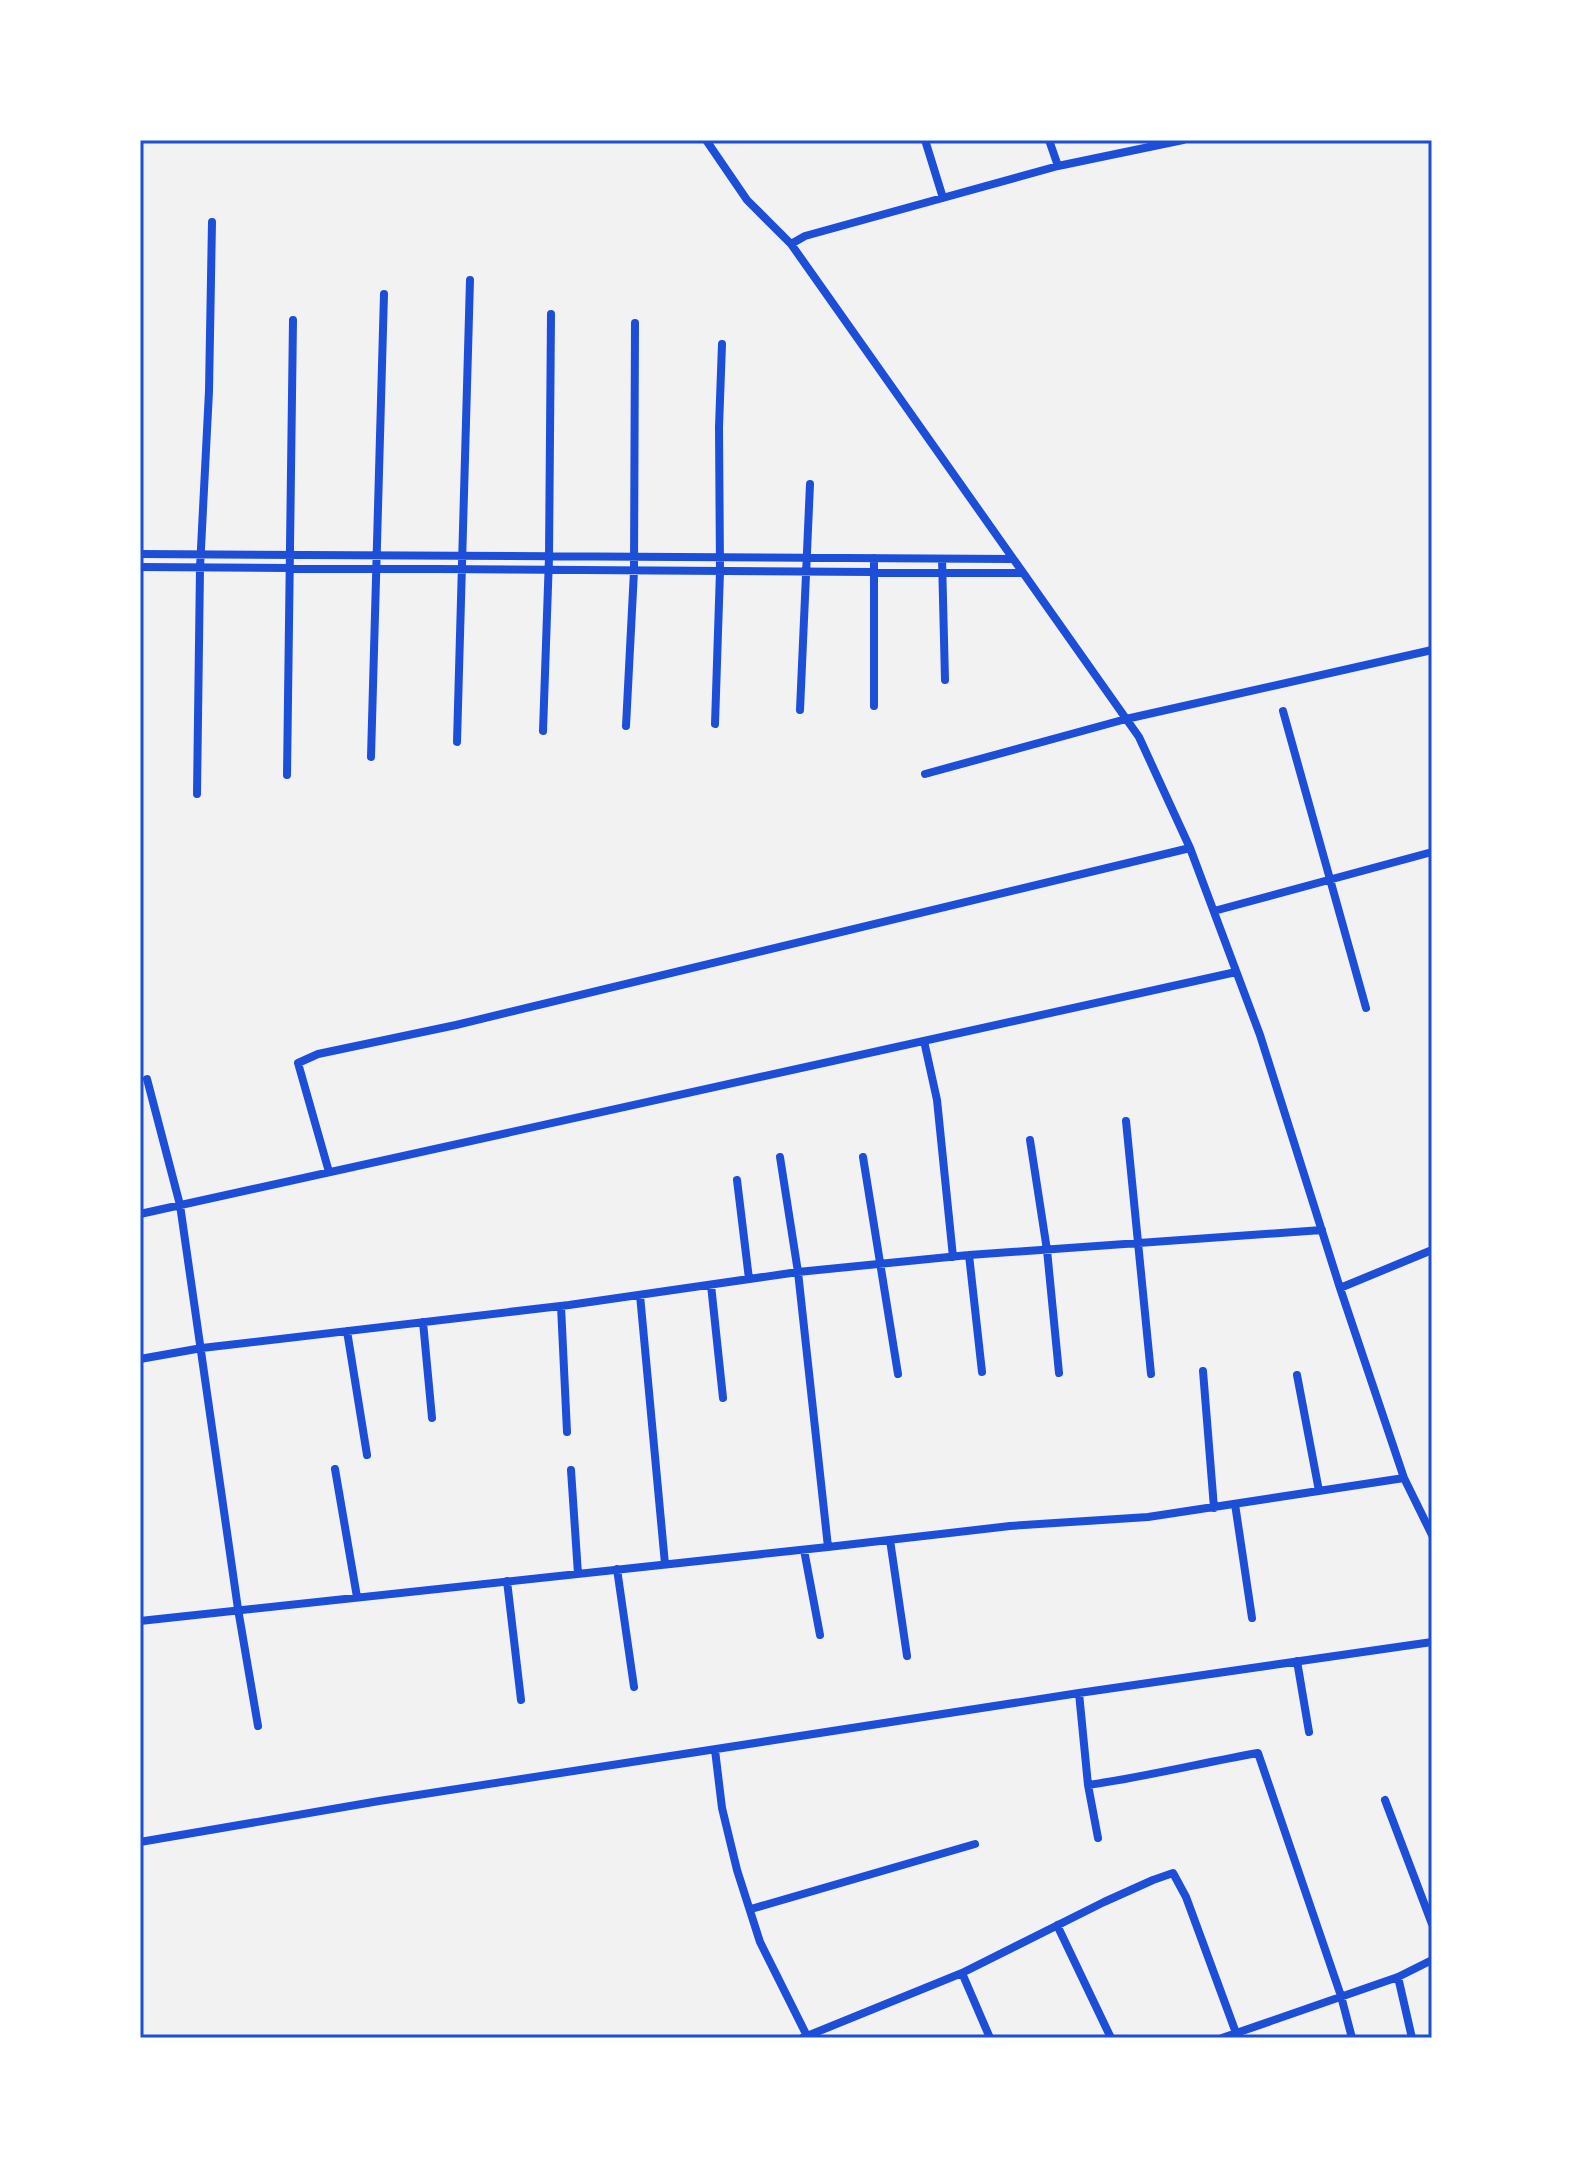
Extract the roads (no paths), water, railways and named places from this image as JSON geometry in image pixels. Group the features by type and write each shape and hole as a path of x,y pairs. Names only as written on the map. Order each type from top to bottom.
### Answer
{"street":[{"path":"706,140 747,200 791,244 1139,737 1190,848 1260,1035 1404,1478 1432,1535"},
{"path":"925,140 943,198"},
{"path":"1049,140 1058,166"},
{"path":"791,244 805,236 1058,166 1179,140"},
{"path":"197,794 200,555 209,391 212,222"},
{"path":"457,742 470,280"},
{"path":"371,757 384,294"},
{"path":"543,731 549,557 551,314"},
{"path":"287,775 293,320"},
{"path":"626,726 634,571 635,323"},
{"path":"715,724 722,344"},
{"path":"800,710 810,484"},
{"path":"140,554 1012,559"},
{"path":"874,558 874,706"},
{"path":"942,559 945,680"},
{"path":"140,567 1023,573"},
{"path":"925,774 1126,719 1432,650"},
{"path":"1283,711 1366,1008"},
{"path":"329,1172 298,1063 318,1054 456,1025 1190,848"},
{"path":"1214,911 1432,852"},
{"path":"140,1214 1236,972"},
{"path":"924,1041 937,1100 953,1257"},
{"path":"147,1079 180,1205 238,1609 258,1726"},
{"path":"1126,1121 1151,1374"},
{"path":"1030,1140 1047,1250 1059,1373"},
{"path":"780,1157 798,1272 828,1547"},
{"path":"863,1157 898,1374"},
{"path":"737,1180 749,1279"},
{"path":"140,1359 202,1348 561,1306 798,1272 969,1255 1322,1230"},
{"path":"1340,1288 1432,1250"},
{"path":"969,1255 982,1372"},
{"path":"711,1285 723,1398"},
{"path":"640,1295 665,1564"},
{"path":"561,1306 567,1432"},
{"path":"423,1322 432,1418"},
{"path":"347,1331 367,1455"},
{"path":"1203,1371 1214,1508"},
{"path":"1297,1375 1319,1491"},
{"path":"335,1469 357,1597"},
{"path":"571,1470 578,1574"},
{"path":"140,1621 1010,1526 1148,1517 1404,1478"},
{"path":"1235,1504 1252,1618"},
{"path":"890,1540 907,1656"},
{"path":"804,1550 820,1635"},
{"path":"617,1569 634,1687"},
{"path":"507,1581 521,1700"},
{"path":"140,1842 379,1801 1432,1642"},
{"path":"1297,1661 1309,1732"},
{"path":"1079,1693 1088,1785 1098,1838"},
{"path":"715,1750 722,1808 737,1870 760,1942 806,2038 962,1973 1057,1925 1173,1873 1186,1897 1236,2033"},
{"path":"1088,1785 1258,1753 1341,1996 1352,2038"},
{"path":"1385,1800 1432,1924"},
{"path":"751,1909 975,1844"},
{"path":"1057,1925 1111,2038"},
{"path":"1222,2038 1398,1977 1432,1960"},
{"path":"962,1973 990,2038"},
{"path":"1398,1977 1412,2038"}]}
